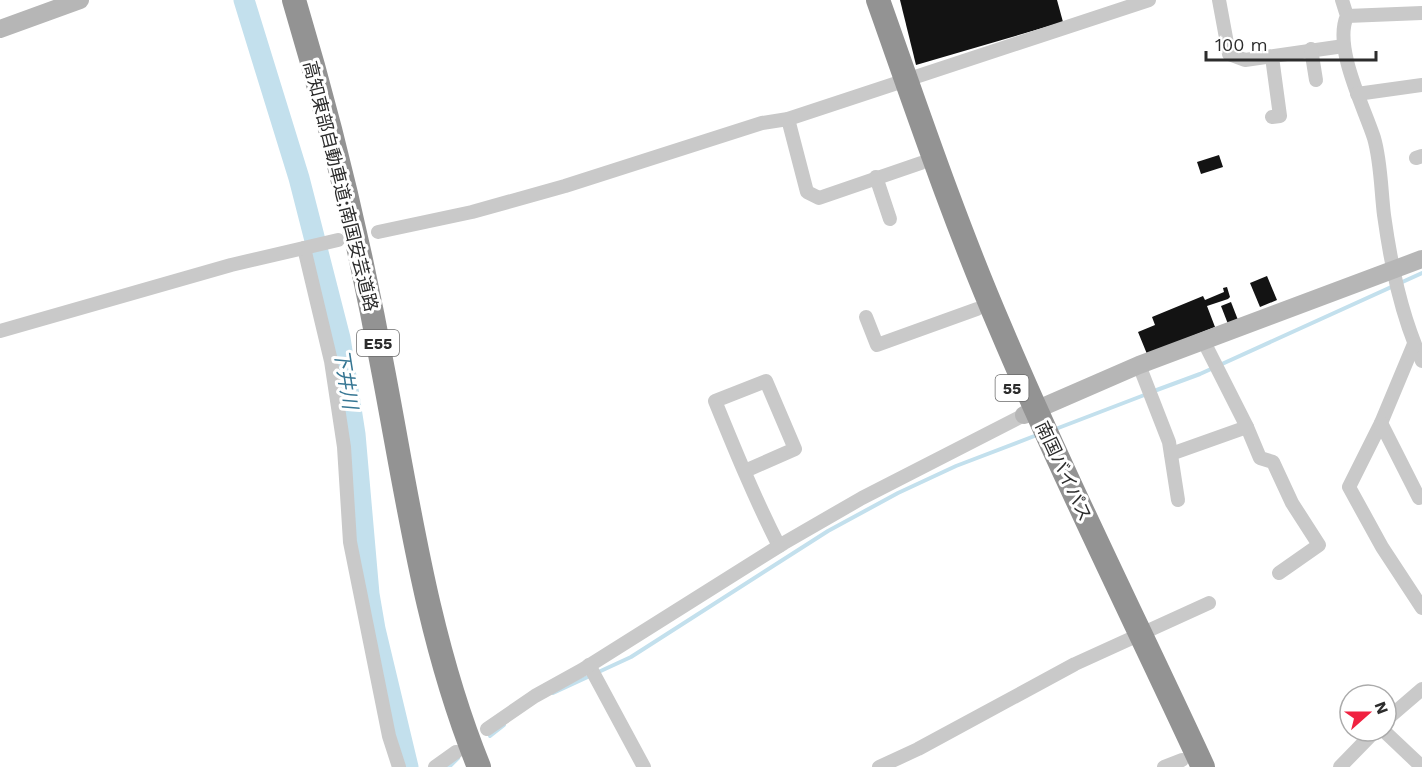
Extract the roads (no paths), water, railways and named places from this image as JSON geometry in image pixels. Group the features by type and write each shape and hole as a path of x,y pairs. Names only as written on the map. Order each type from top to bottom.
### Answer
{"highway":[{"name":"高知東部自動車道;南国安芸道路","path":"294,0 333,139 354,230 379,345 417,555 453,689 479,767"},
{"name":"高知東部自動車道;南国安芸道路","path":"310,0 356,169 380,281 453,689"},
{"name":"南国バイパス","path":"862,0 955,216 1030,413"},
{"name":"南国バイパス","path":"878,0 921,163 977,309 1030,413 1134,637 1183,765"}],"street":[{"path":"0,29 80,0"},
{"path":"378,232 482,209 762,123 788,119 1149,0"},
{"path":"1219,0 1228,54 1245,60 1344,46"},
{"path":"1341,0 1347,16 1342,26 1344,46 1357,94 1374,141 1394,271 1414,344 1422,361"},
{"path":"1347,16 1422,13"},
{"path":"1311,49 1316,80"},
{"path":"1272,57 1280,116 1272,117"},
{"path":"1357,94 1422,85"},
{"path":"788,119 807,192 819,198 921,163"},
{"path":"876,177 890,219"},
{"path":"0,331 231,265 338,240"},
{"path":"304,248 331,361 344,447 350,542 389,736 399,767"},
{"path":"487,729 535,696 589,666 779,546 857,501 1030,413 1139,365 1422,259"},
{"path":"866,316 877,345 977,309"},
{"path":"1204,342 1260,458 1273,462 1292,503 1319,545 1279,573"},
{"path":"1414,344 1381,423 1349,487 1382,547 1422,608"},
{"path":"1139,365 1169,442 1178,500"},
{"path":"745,471 795,449 766,381 715,401 745,471 779,546"},
{"path":"1381,423 1419,498"},
{"path":"1171,454 1247,427"},
{"path":"879,767 918,749 1075,664 1209,603"},
{"path":"589,666 644,767"},
{"path":"1398,710 1422,689"},
{"path":"1340,767 1363,743"},
{"path":"1397,743 1422,767"},
{"path":"435,767 456,752"}],"waterway":[{"name":"下井川","path":"244,0 299,178 340,338 355,434 369,594 375,629 408,767"},
{"path":"1154,391 1200,374 1422,273"},
{"path":"1053,430 1147,394"},
{"path":"553,693 631,657 828,531 898,493 956,466 1037,435"},
{"path":"490,736 504,725"},
{"path":"449,767 458,758"}]}
